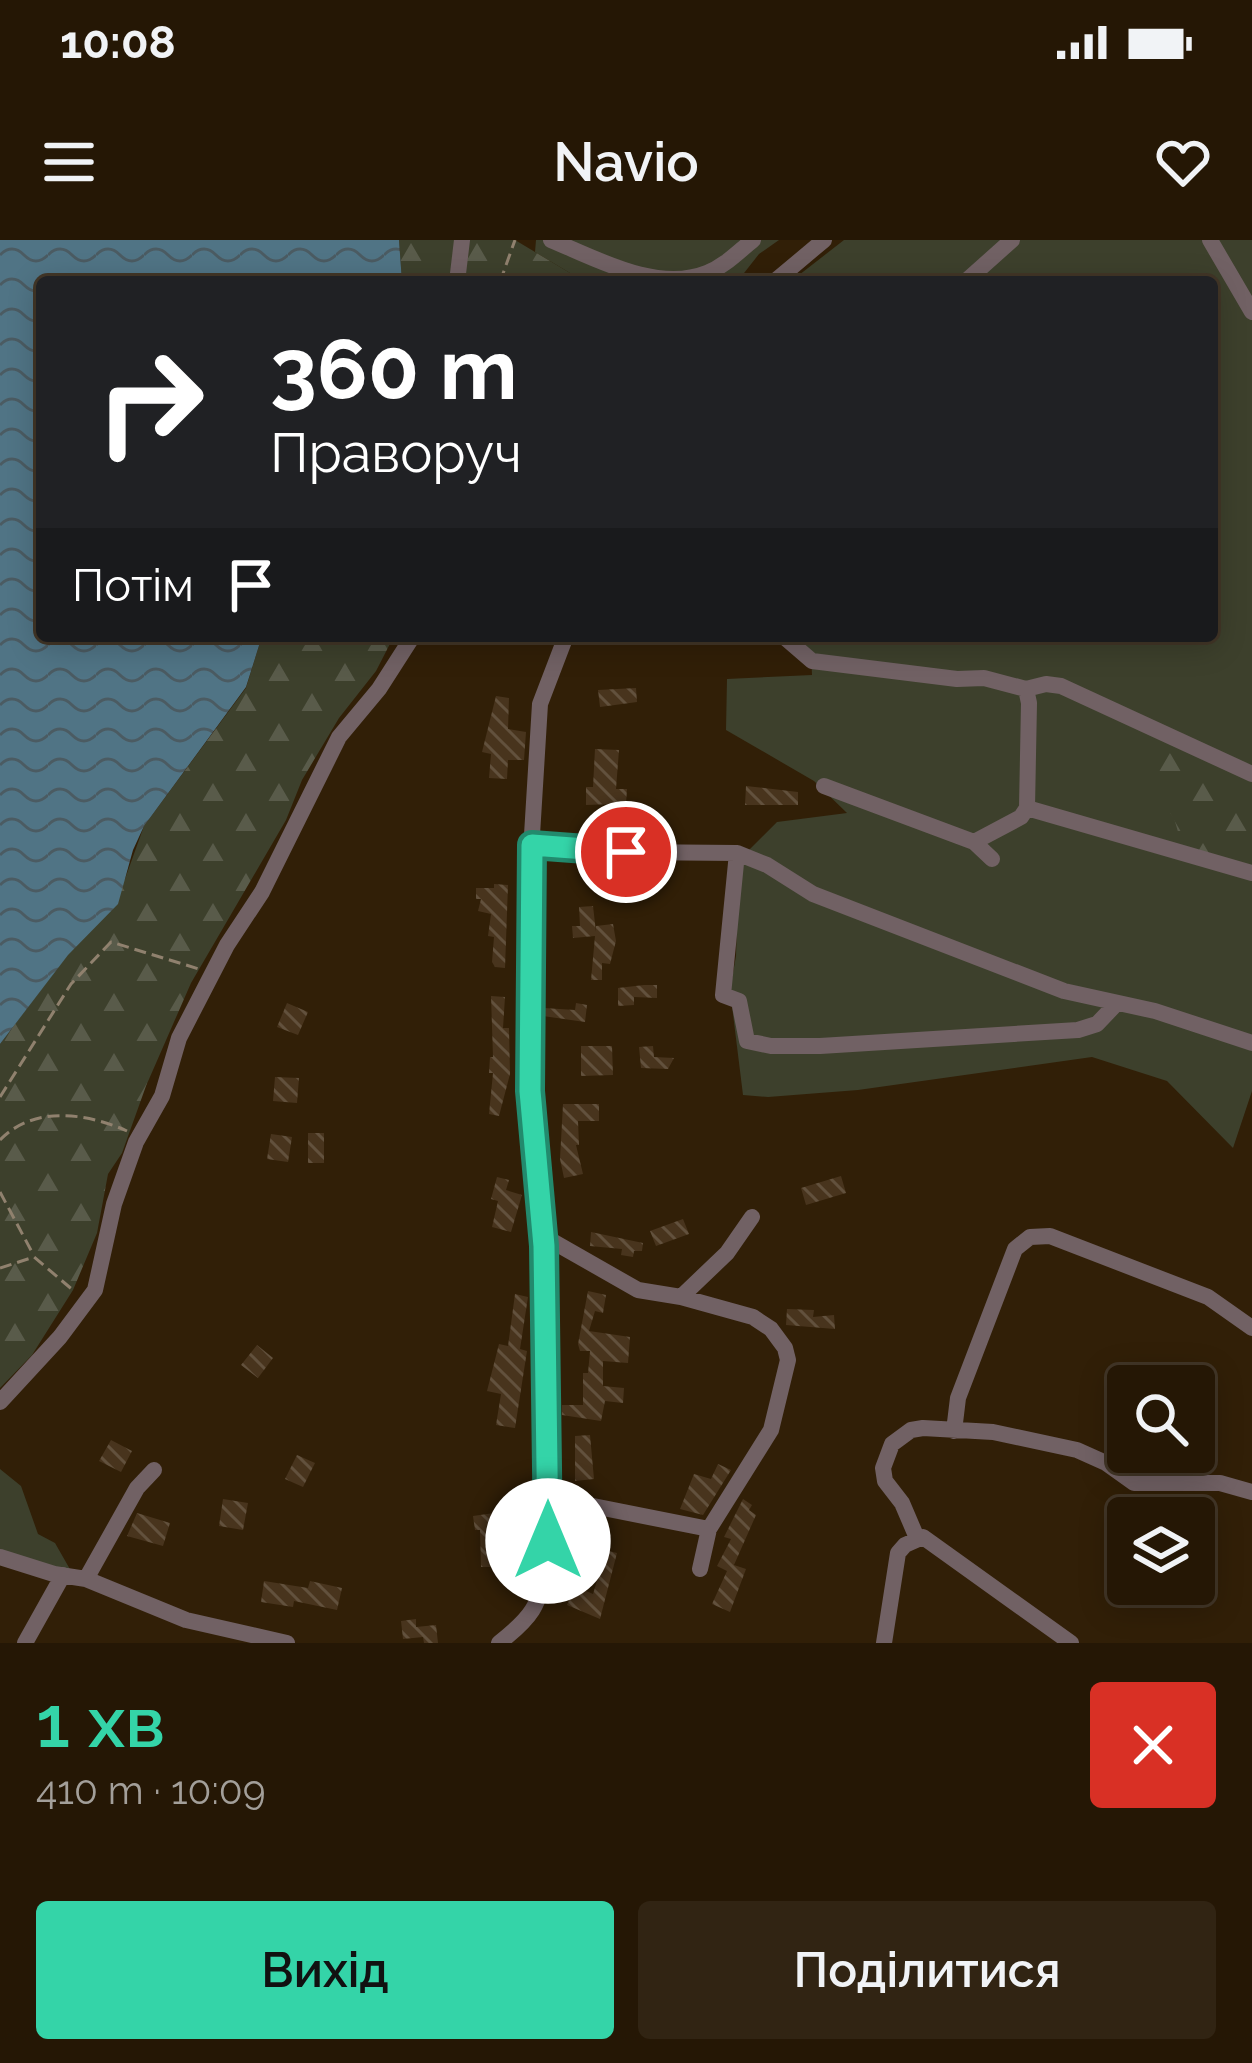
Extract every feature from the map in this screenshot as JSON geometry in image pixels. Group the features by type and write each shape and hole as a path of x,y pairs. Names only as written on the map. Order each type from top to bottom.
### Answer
{"street":[{"path":"459,276 462,240"},
{"path":"551,240 625,270 666,276"},
{"path":"695,276 723,266 753,240"},
{"path":"781,276 824,240"},
{"path":"972,276 1012,240"},
{"path":"1210,240 1252,312"},
{"path":"0,1402 60,1337 95,1289 114,1204 139,1136 162,1096 179,1038 262,892 339,737 379,689 409,642"},
{"path":"499,1643 525,1623 542,1596 548,1497 544,1242 530,1091 532,845 540,704 559,642"},
{"path":"790,642 812,661 957,679 985,677 1026,688 1061,686 1252,774"},
{"path":"974,842 1021,817 1028,808 1026,688"},
{"path":"824,786 974,842 992,859"},
{"path":"1028,808 1252,873"},
{"path":"532,845 737,853 813,894 1064,991 1155,1010 1252,1043"},
{"path":"737,853 724,995 739,1001 747,1041 820,1046 1078,1030 1097,1024 1117,1003"},
{"path":"681,1297 727,1253 752,1217"},
{"path":"954,1431 958,1398 973,1355 1015,1249 1030,1237 1050,1236 1208,1297 1252,1328"},
{"path":"544,1242 552,1241 638,1290 681,1297 763,1322 785,1348 788,1360 771,1430 709,1529 700,1569"},
{"path":"917,1538 902,1503 885,1481 886,1454 911,1430 994,1432 1077,1450 1134,1483 1220,1483 1252,1492"},
{"path":"86,1579 136,1488 154,1470"},
{"path":"548,1497 709,1529"},
{"path":"884,1643 895,1563 905,1545 923,1537 1071,1643"},
{"path":"0,1557 86,1579 186,1620 287,1643"},
{"path":"25,1643 63,1575"}],"path":[{"path":"502,276 515,240"},
{"path":"0,1097 71,984 110,942 213,973"},
{"path":"0,1140 20,1126 57,1114 98,1118 139,1136"},
{"path":"0,1192 34,1257 86,1302"},
{"path":"0,1268 34,1257"}],"green space":[{"path":"399,240 515,240 575,276 402,276"},
{"path":"536,240 779,240 759,254 742,276 575,276 535,252"},
{"path":"844,240 1252,240 1252,1091 1233,1148 1167,1081 1092,1057 858,1090 743,1095 730,990 736,956 739,860 777,822 847,813 814,781 726,730 727,679 812,675 811,654 801,642 1218,642 1218,276 798,276"},
{"path":"260,642 391,642 302,780 286,820 191,983 122,1153 108,1174 97,1233 73,1290 32,1355 0,1388 0,1044 125,879 144,826 246,688"},
{"path":"1154,747 1252,791 1252,859 1183,849 1174,818 1136,769 1140,754"},
{"path":"0,1469 21,1486 38,1534 55,1543 71,1571 0,1565"}],"water":[{"path":"0,240 399,240 402,276 36,276 36,642 260,642 246,687 144,826 118,904 68,955 0,1044"}],"building":[{"path":"636,688 637,702 600,707 598,690"},
{"path":"496,696 509,698 508,729 526,732 524,760 508,760 507,779 489,778 491,754 482,752"},
{"path":"595,749 619,750 616,789 627,789 625,819 614,819 614,804 586,805 586,787 593,787"},
{"path":"746,786 798,792 798,805 745,805"},
{"path":"494,884 508,885 505,968 492,962 491,914 478,911 481,899 476,899 476,888 494,888"},
{"path":"593,906 596,932 596,926 613,924 616,941 610,964 602,963 602,980 591,980 595,936 573,938 572,926 580,926 579,907"},
{"path":"657,985 657,998 634,997 634,1005 618,1006 618,988"},
{"path":"491,996 505,997 503,1028 509,1028 510,1074 499,1116 489,1114"},
{"path":"287,1003 308,1012 298,1035 277,1027"},
{"path":"576,1003 587,1005 585,1022 543,1016 544,1008 575,1010"},
{"path":"581,1046 612,1046 613,1075 581,1076"},
{"path":"653,1046 654,1057 674,1058 668,1069 641,1068 639,1047"},
{"path":"275,1077 299,1078 297,1103 273,1101"},
{"path":"563,1104 599,1104 599,1121 578,1121 576,1145 583,1174 564,1178 560,1159"},
{"path":"308,1133 324,1133 324,1163 308,1163"},
{"path":"271,1134 292,1137 288,1162 267,1159"},
{"path":"841,1176 846,1193 806,1205 801,1188"},
{"path":"497,1177 509,1180 506,1190 522,1195 511,1232 492,1227 498,1201 491,1199"},
{"path":"683,1219 689,1234 656,1246 650,1231"},
{"path":"591,1232 643,1243 642,1251 634,1251 633,1257 621,1255 622,1249 590,1246"},
{"path":"588,1291 606,1295 603,1313 595,1311 589,1331 630,1337 628,1363 603,1361 603,1386 624,1388 623,1403 605,1401 601,1421 562,1415 562,1405 583,1405 583,1373 588,1373 590,1351 580,1351 578,1344"},
{"path":"515,1294 528,1297 520,1349 527,1351 515,1428 496,1425 501,1394 487,1391 499,1344 508,1346"},
{"path":"787,1309 814,1310 813,1317 834,1315 835,1329 786,1325"},
{"path":"257,1345 273,1358 258,1378 241,1365"},
{"path":"590,1435 594,1479 575,1481 575,1436"},
{"path":"111,1440 132,1451 121,1472 99,1461"},
{"path":"297,1455 315,1463 303,1487 285,1479"},
{"path":"718,1464 731,1470 703,1515 680,1509 694,1474 711,1479"},
{"path":"223,1499 248,1503 243,1530 219,1526"},
{"path":"743,1499 756,1515 734,1565 746,1569 730,1612 712,1604 727,1571 717,1566 731,1539 724,1537"},
{"path":"137,1513 170,1523 163,1546 127,1536"},
{"path":"494,1513 501,1567 481,1567 480,1530 475,1530 473,1516"},
{"path":"605,1550 617,1553 600,1619 567,1605 575,1586 593,1594 599,1574 578,1569 582,1553 603,1558"},
{"path":"264,1581 308,1588 310,1581 342,1588 337,1610 294,1601 293,1607 261,1602"},
{"path":"416,1619 416,1627 436,1625 438,1643 424,1643 423,1637 403,1639 401,1621"}],"route":[{"path":"548,1541 544,1246 530,1091 532,845 626,852"}]}
